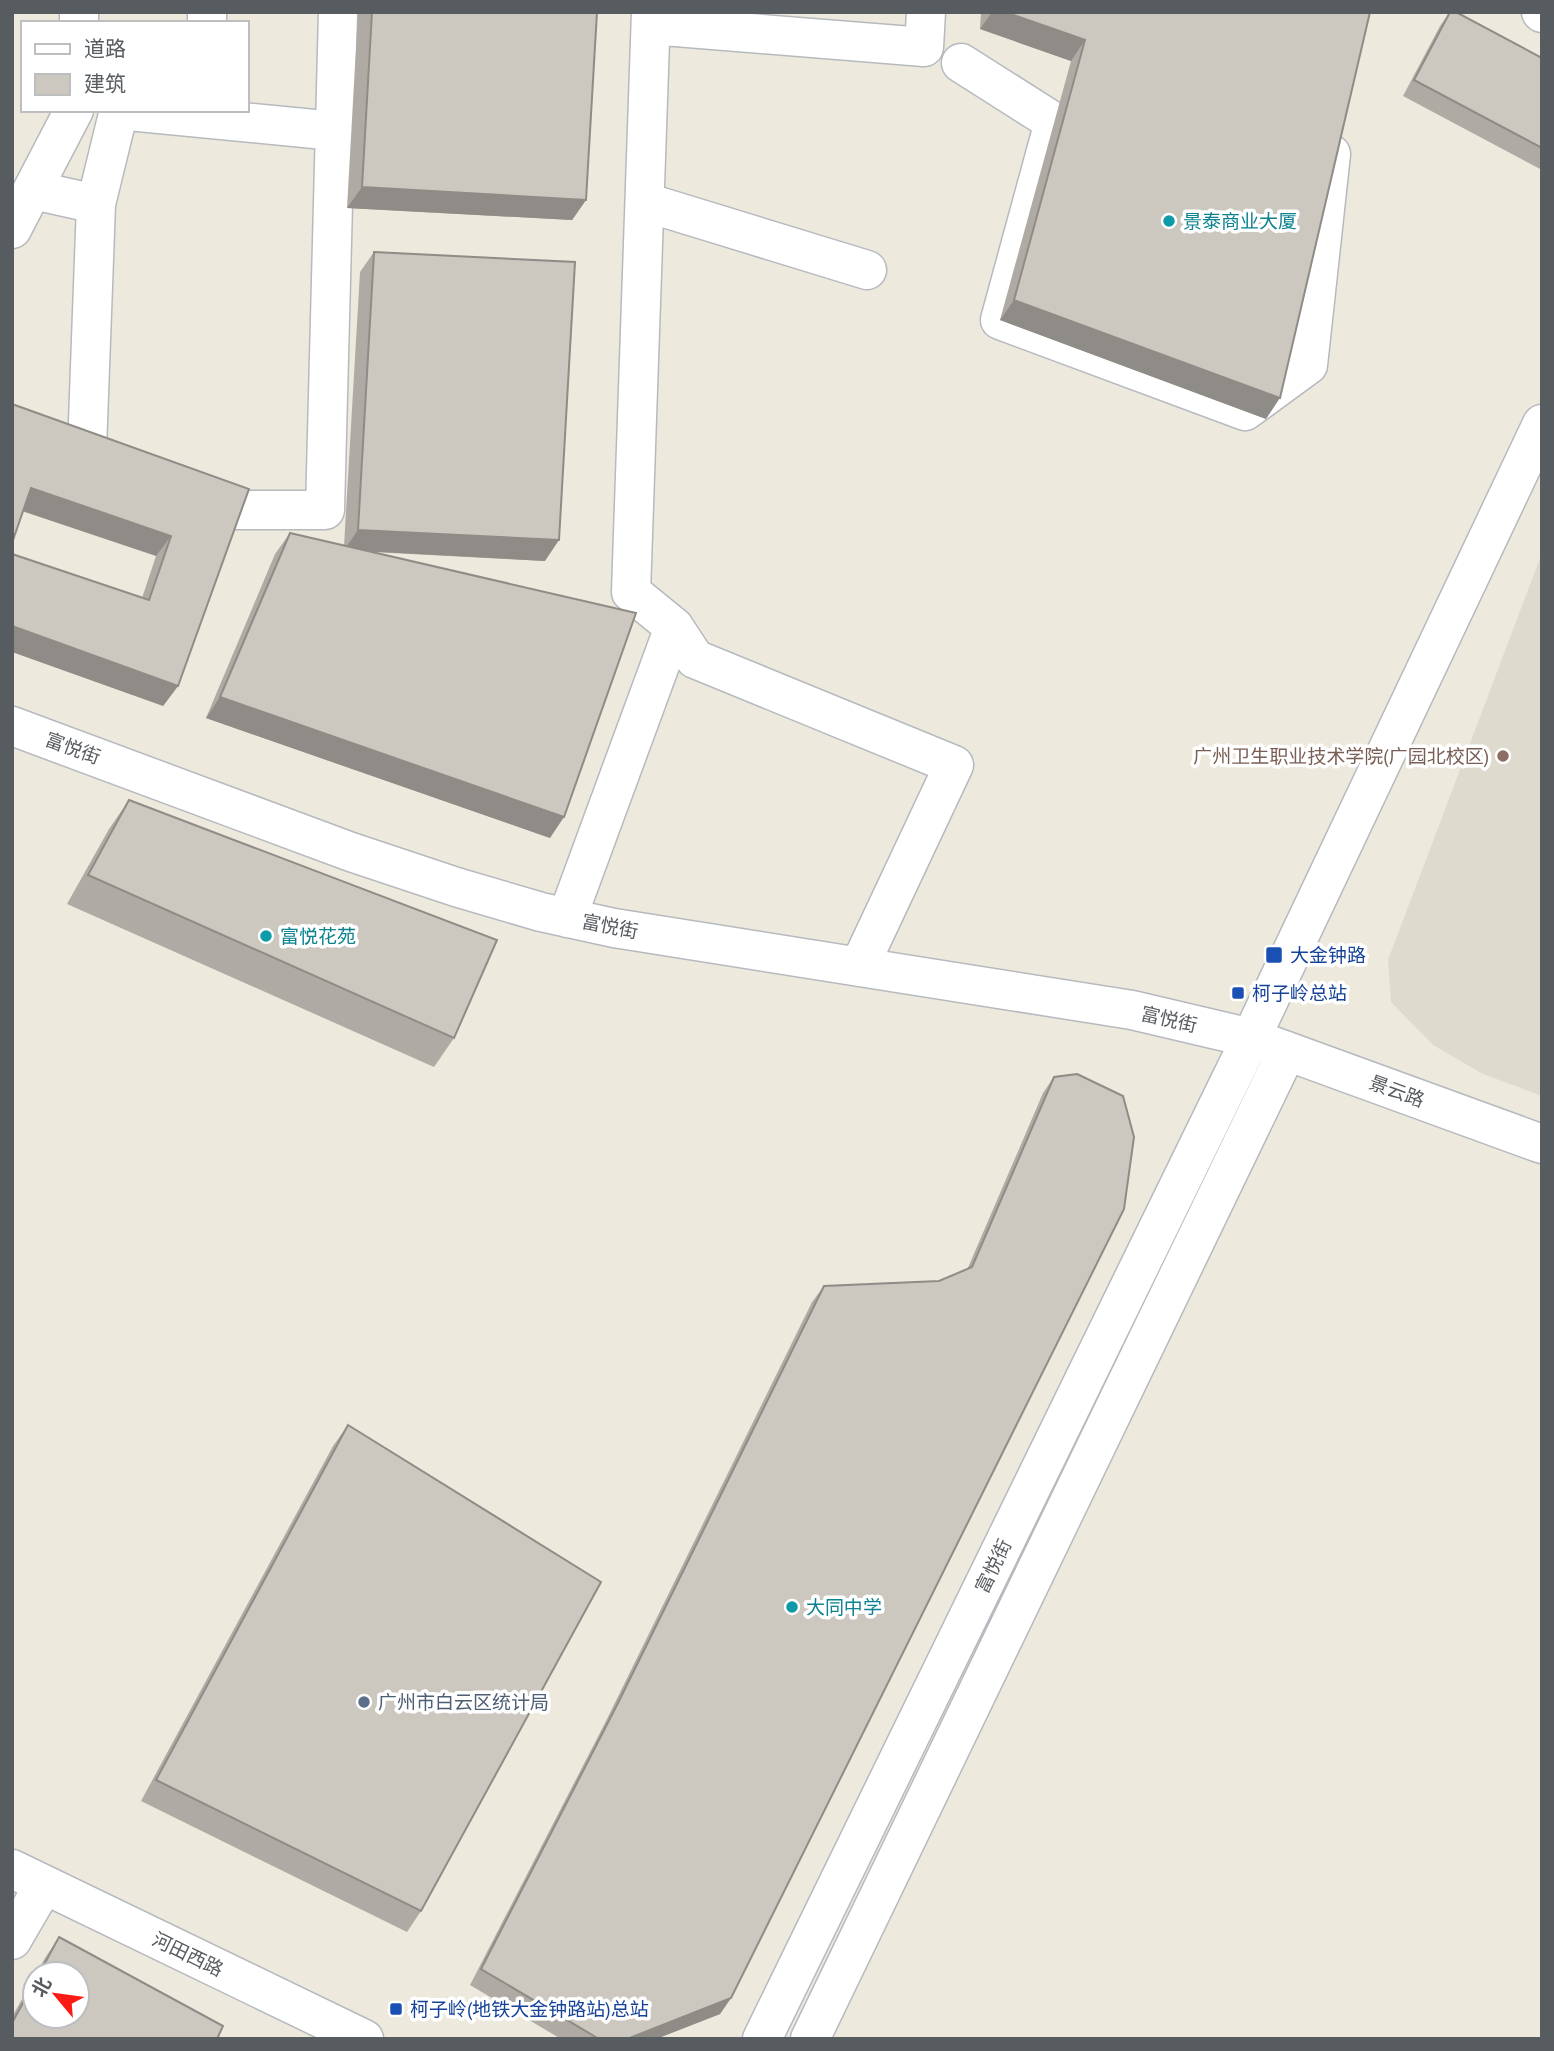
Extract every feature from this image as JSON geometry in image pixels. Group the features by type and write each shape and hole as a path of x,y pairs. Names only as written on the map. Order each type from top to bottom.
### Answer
{"street":[{"path":"161,479 235,510 325,510 338,12"},
{"path":"859,967 954,765 695,659 674,627 631,592 651,19 924,47 926,12"},
{"path":"961,63 1054,122 1000,320 1245,411 1308,365 1334,121"},
{"path":"12,229 73,112"},
{"path":"87,449 96,204 119,112"},
{"path":"162,112 206,114 335,131"},
{"path":"33,190 96,204"},
{"path":"645,202 867,270"},
{"path":"1251,1038 1542,424"},
{"path":"50,433 124,464"},
{"path":"567,918 674,627"},
{"name":"富悦街","path":"12,726 351,852 541,912 614,928 1132,1010 1251,1038 762,2039"},
{"name":"景云路","path":"1251,1038 1542,1144"},
{"name":"富悦街","path":"810,2039 1287,1051"},
{"path":"12,1940 28,1877"},
{"name":"河田西路","path":"28,1877 364,2039"},
{"path":"838,1883 876,1901"}],"shaded area":[{"name":"广州卫生职业技术学院(广园北校区)","path":"1542,553 1542,1096 1483,1074 1433,1045 1391,1002 1388,960"}],"building":[{"path":"372,12 597,12 586,200 362,187"},
{"name":"景泰商业大厦","path":"1005,12 1370,12 1280,398 1014,300 1085,40"},
{"path":"1450,12 1456,12 1542,58 1542,148 1414,80"},
{"path":"374,252 575,262 559,540 358,530"},
{"path":"12,404 249,489 178,686 12,626 12,554 149,600 171,536 31,488 12,543"},
{"path":"290,533 636,613 564,817 220,697"},
{"name":"富悦花苑","path":"129,800 497,940 454,1038 88,875"},
{"name":"大同中学","path":"1077,1074 1123,1096 1134,1137 1124,1209 731,1998 627,2039 599,2039 481,1969 617,1705 824,1286 939,1281 972,1267 1054,1077"},
{"name":"广州市白云区统计局","path":"348,1425 601,1582 421,1911 156,1780"},
{"path":"59,1937 223,2026 217,2039 12,2039 12,2023 21,2007 21,2030 91,2030 91,1960 47,1960"}],"place":[{"name":"景泰商业大厦","path":"1169,221"},
{"name":"广州卫生职业技术学院(广园北校区)","path":"1503,756"},
{"name":"富悦花苑","path":"266,936"},
{"name":"大金钟路","path":"1274,955"},
{"name":"柯子岭总站","path":"1238,993"},
{"name":"大同中学","path":"792,1607"},
{"name":"广州市白云区统计局","path":"364,1702"},
{"name":"柯子岭(地铁大金钟路站)总站","path":"396,2009"}]}
